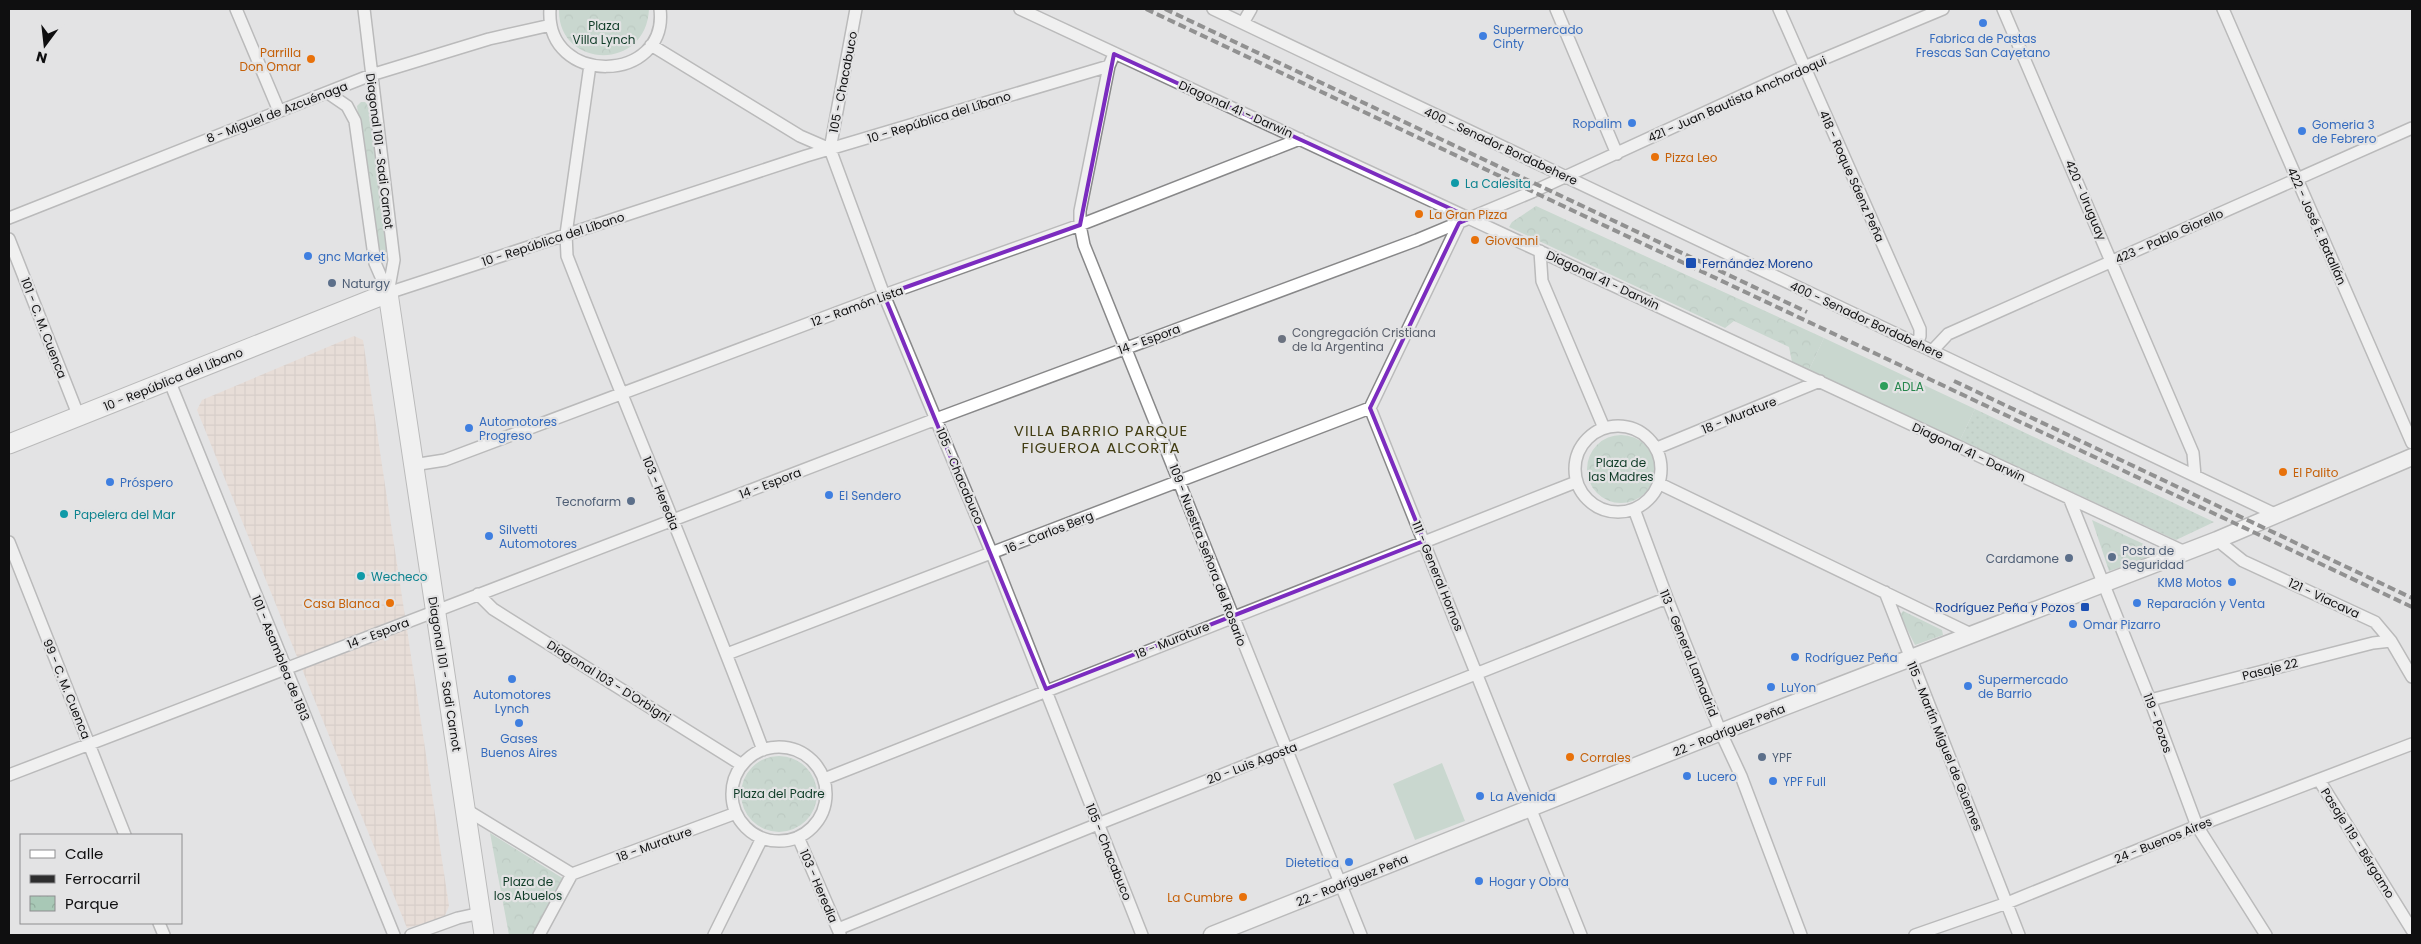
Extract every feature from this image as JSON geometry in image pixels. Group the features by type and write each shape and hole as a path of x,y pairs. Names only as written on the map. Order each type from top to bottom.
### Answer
{"main road":[{"name":"10 - República del Líbano","path":"9,444 388,293"},
{"name":"Diagonal 101 - Sadi Carnot","path":"388,293 484,935"}],"street":[{"path":"236,9 279,111"},
{"name":"Diagonal 101 - Sadi Carnot","path":"364,9 394,260 388,293"},
{"path":"550,9 551,24 557,40 567,53 580,62 613,68 629,63 643,54 651,45 659,27 660,9"},
{"name":"105 - Chacabuco","path":"856,9 830,149 884,295 992,554 1142,935"},
{"name":"Diagonal 41 - Darwin","path":"1020,9 2185,552"},
{"name":"400 - Senador Bordabehere","path":"1212,9 2278,515"},
{"path":"1243,23 1251,9"},
{"path":"1556,9 1616,154"},
{"name":"418 - Roque Sáenz Peña","path":"1779,9 1920,329 1917,344"},
{"name":"421 - Juan Bautista Anchordoqui","path":"1532,192 1804,67 1943,9"},
{"name":"420 - Uruguay","path":"2003,9 2193,453 2195,476"},
{"name":"422 - José E. Batallán","path":"2223,9 2412,443"},
{"name":"8 - Miguel de Azcuénaga","path":"9,218 371,76 489,39 551,24"},
{"path":"651,45 800,136 830,149"},
{"name":"109 - Nuestra Señora del Rosario","path":"1114,54 1109,66 1080,212 1080,225 1086,251 1179,480 1231,616 1361,935"},
{"name":"103 - Heredia","path":"590,65 566,234 567,256 621,395 727,654 763,750"},
{"name":"10 - República del Líbano","path":"388,293 830,149 1109,66"},
{"name":"Diagonal 101 - Sadi Carnot","path":"328,93 348,106 355,121 375,263 388,293"},
{"name":"423 - Pablo Giorello","path":"1932,351 1948,334 2412,128"},
{"name":"12 - Ramón Lista","path":"413,465 445,460 884,295 1080,225 1300,139"},
{"name":"14 - Espora","path":"9,775 936,419 1459,223 1532,192"},
{"path":"1370,408 1459,223"},
{"name":"101 - C. M. Cuenca","path":"9,239 78,417"},
{"path":"1540,251 1542,282 1604,428"},
{"name":"101 - Asamblea de 1813","path":"169,380 394,935"},
{"name":"18 - Murature","path":"1657,448 1820,381"},
{"name":"16 - Carlos Berg","path":"727,654 1370,408"},
{"name":"111 - General Hornos","path":"1370,408 1581,935"},
{"path":"1630,427 1641,432 1657,448 1661,461 1660,484 1646,502 1634,510 1622,512 1607,511 1594,505 1584,496 1576,482 1577,456 1583,444 1592,434 1604,428 1630,427"},
{"name":"22 - Rodríguez Peña","path":"1212,935 1342,885 1721,732 2217,540 2412,456"},
{"name":"18 - Murature","path":"824,778 1231,616 1576,482"},
{"path":"1660,484 1973,635"},
{"name":"119 - Pozos","path":"2070,500 2150,700 2196,826 2265,935"},
{"name":"113 - General Lamadrid","path":"1634,510 1667,598 1721,732 1741,776 1801,935"},
{"name":"121 - Viacava","path":"2217,540 2243,561 2375,622 2391,641 2412,677"},
{"name":"99 - C. M. Cuenca","path":"9,542 125,834"},
{"name":"115 - Martín Miguel de Güemes","path":"1885,592 2020,935"},
{"name":"Diagonal 103 - D'Orbigni","path":"478,594 494,609 742,765"},
{"name":"20 - Luis Agosta","path":"839,932 1098,824 1667,598"},
{"name":"Pasaje 22","path":"2150,700 2373,643 2391,641"},
{"name":"24 - Buenos Aires","path":"1915,935 2006,902 2196,826 2412,744"},
{"path":"777,748 799,752 816,766 824,778 826,792 822,813 810,830 798,837 780,841 762,838 751,832 736,813 733,788 742,765 763,750 777,748"},
{"name":"Pasaje 119 - Bérgamo","path":"2319,780 2412,930"},
{"path":"465,810 572,874 540,935"},
{"name":"18 - Murature","path":"572,874 736,813"},
{"name":"103 - Heredia","path":"798,837 839,932"},
{"path":"714,935 762,838"},
{"path":"411,935 458,918 480,913"}],"highlighted area":[{"path":"1114,54 1471,218 1459,223 1370,408 1424,541 1046,689 884,295 1080,225"}],"shaded area":[{"path":"354,336 363,340 449,906 444,918 407,928 197,410 202,400"}],"green space":[{"name":"Plaza Villa Lynch","path":"559,9 649,9 644,30 633,44 619,53 602,55 586,52 572,43 562,29"},
{"path":"612,9 640,9 631,22"},
{"path":"361,102 365,102 370,107 389,249 386,253 381,254 377,251 357,106"},
{"path":"1536,206 1824,338 1809,370 1792,362 1789,347 1734,321 1725,328 1509,227 1512,222"},
{"name":"ADLA","path":"1824,338 1975,409 1960,440 1809,370"},
{"path":"1975,409 2214,522 2176,540 1960,440"},
{"name":"Plaza de las Madres","path":"1621,435 1634,438 1645,445 1652,456 1655,469 1652,482 1645,493 1634,500 1621,503 1608,500 1597,493 1590,482 1587,469 1590,456 1597,445 1608,438"},
{"path":"2092,520 2163,553 2109,571"},
{"path":"1903,611 1942,630 1943,635 1915,645 1900,615"},
{"name":"Plaza del Padre","path":"779,756 794,759 806,767 814,779 817,794 814,809 806,821 794,829 779,832 764,829 752,821 744,809 741,794 744,779 752,767 764,759"},
{"path":"1442,763 1465,821 1415,840 1393,784"},
{"name":"Plaza de los Abuelos","path":"490,833 564,879 535,935 509,935"}],"railway":[{"path":"1146,9 2412,607"},
{"path":"1165,9 1807,312"},
{"path":"1954,381 2412,598"}],"place":[{"name":"Fabrica de Pastas Frescas San Cayetano","path":"1983,23"},
{"name":"Supermercado Cinty","path":"1483,36"},
{"name":"Parrilla Don Omar","path":"311,59"},
{"name":"Ropalim","path":"1632,123"},
{"name":"Gomeria 3 de Febrero","path":"2302,131"},
{"name":"Pizza Leo","path":"1655,157"},
{"name":"La Calesita","path":"1455,183"},
{"name":"La Gran Pizza","path":"1419,214"},
{"name":"Giovanni","path":"1475,240"},
{"name":"gnc Market","path":"308,256"},
{"name":"Fernández Moreno","path":"1691,263"},
{"name":"Naturgy","path":"332,283"},
{"name":"Congregación Cristiana de la Argentina","path":"1282,339"},
{"name":"ADLA","path":"1884,386"},
{"name":"Automotores Progreso","path":"469,428"},
{"name":"El Palito","path":"2283,472"},
{"name":"Próspero","path":"110,482"},
{"name":"El Sendero","path":"829,495"},
{"name":"Tecnofarm","path":"631,501"},
{"name":"Papelera del Mar","path":"64,514"},
{"name":"Silvetti Automotores","path":"489,536"},
{"name":"Posta de Seguridad","path":"2112,557"},
{"name":"Cardamone","path":"2069,558"},
{"name":"Wecheco","path":"361,576"},
{"name":"KM8 Motos","path":"2232,582"},
{"name":"Casa Blanca","path":"390,603"},
{"name":"Reparación y Venta","path":"2137,603"},
{"name":"Rodríguez Peña y Pozos","path":"2085,607"},
{"name":"Omar Pizarro","path":"2073,624"},
{"name":"Rodríguez Peña","path":"1795,657"},
{"name":"Automotores Lynch","path":"512,679"},
{"name":"Supermercado de Barrio","path":"1968,686"},
{"name":"LuYon","path":"1771,687"},
{"name":"Gases Buenos Aires","path":"519,723"},
{"name":"Corrales","path":"1570,757"},
{"name":"YPF","path":"1762,757"},
{"name":"Lucero","path":"1687,776"},
{"name":"YPF Full","path":"1773,781"},
{"name":"La Avenida","path":"1480,796"},
{"name":"Dietetica","path":"1349,862"},
{"name":"Hogar y Obra","path":"1479,881"},
{"name":"La Cumbre","path":"1243,897"}],"district":[{"name":"VILLA BARRIO PARQUE FIGUEROA ALCORTA","path":"1101,438"}]}
